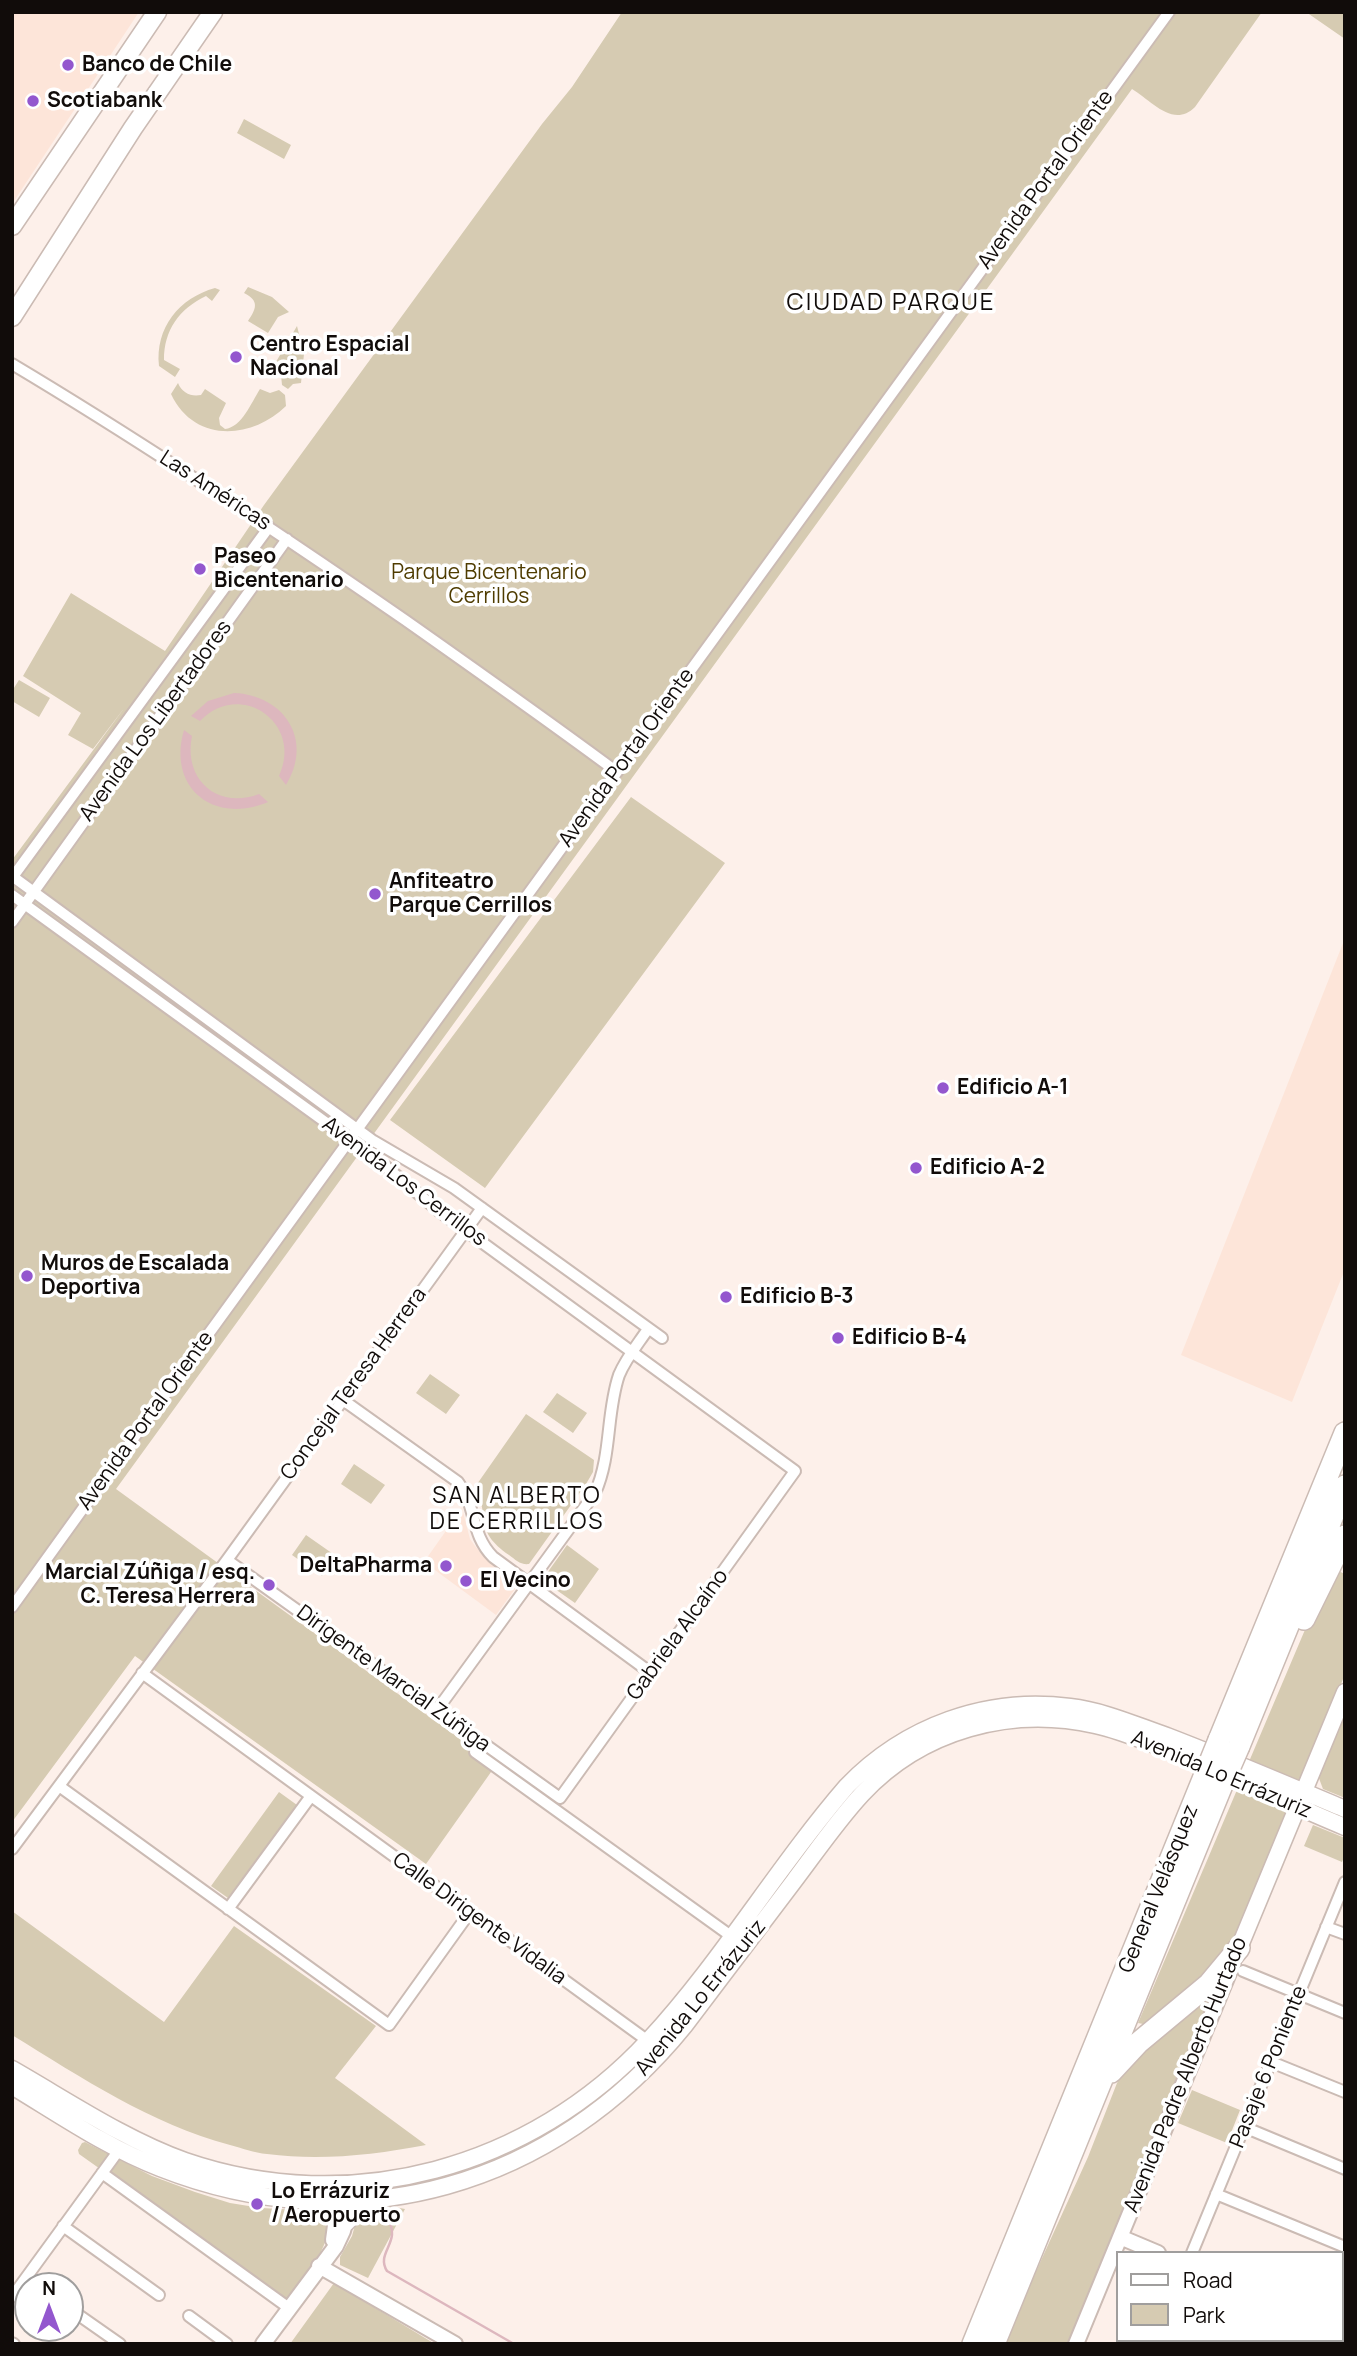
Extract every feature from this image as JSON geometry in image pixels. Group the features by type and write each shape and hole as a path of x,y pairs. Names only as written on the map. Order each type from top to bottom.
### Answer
{"highway":[{"name":"General Velásquez","path":"973,2344 1229,1743 1345,1433"},
{"name":"General Velásquez","path":"1229,1743 1254,1709 1345,1486"},
{"path":"1254,1709 1295,1638 1345,1536"},
{"name":"General Velásquez","path":"994,2344 1095,2097 1213,1781"},
{"path":"1095,2097 1114,2068 1132,2049 1209,1984 1239,1948"}],"main road":[{"path":"12,226 157,12"},
{"path":"12,317 119,149 213,12"},
{"name":"Avenida Padre Alberto Hurtado","path":"1239,1948 1345,1692"},
{"name":"Avenida Lo Errázuriz","path":"12,2069 134,2139 185,2161 257,2179 342,2183 432,2171 472,2159 513,2143 552,2121 613,2076 648,2041 732,1936 825,1811 867,1765 913,1735 967,1714 1014,1705 1031,1704 1088,1710 1191,1745 1255,1770 1345,1827"},
{"name":"Avenida Lo Errázuriz","path":"12,2086 120,2150 159,2168 217,2187 281,2198 342,2201 369,2200 434,2190 495,2170 554,2140 608,2103 642,2073 671,2041 862,1794 898,1763 941,1738 983,1724 1020,1719 1050,1718 1096,1725 1299,1799"},
{"path":"1299,1799 1345,1809"},
{"path":"346,2223 369,2200"}],"street":[{"name":"Avenida Portal Oriente","path":"12,1607 1169,12"},
{"name":"Las Américas","path":"12,364 150,449 288,539 617,772"},
{"name":"Avenida Los Libertadores","path":"13,877 269,527"},
{"name":"Avenida Los Libertadores","path":"12,922 288,539"},
{"name":"Avenida Los Cerrillos","path":"13,877 358,1129 454,1188 662,1338"},
{"name":"Avenida Los Cerrillos","path":"12,895 350,1140 465,1230 795,1471"},
{"name":"Concejal Teresa Herrera","path":"12,1849 227,1560 482,1208"},
{"path":"437,1710 587,1506 601,1479 606,1462 615,1389 624,1364 648,1329"},
{"path":"343,1400 458,1482 469,1500 476,1530 485,1548 652,1672"},
{"name":"Gabriela Alcaíno","path":"560,1798 795,1471"},
{"name":"Dirigente Marcial Zúñiga","path":"227,1560 560,1798"},
{"name":"Calle Dirigente Vidalia","path":"142,1673 648,2041"},
{"path":"475,1752 732,1936"},
{"path":"59,1786 389,2025 470,1912"},
{"path":"228,1909 311,1796"},
{"name":"Pasaje 6 Poniente","path":"1193,2251 1345,1882"},
{"path":"1326,1927 1345,1934"},
{"name":"Avenida Padre Alberto Hurtado","path":"1076,2344 1239,1948"},
{"path":"1244,1971 1345,2013"},
{"path":"1271,2062 1345,2092"},
{"path":"1244,2127 1345,2169"},
{"path":"30,2272 120,2150"},
{"path":"102,2174 289,2308"},
{"path":"263,2344 340,2239 346,2223 342,2183"},
{"path":"1216,2194 1345,2248"},
{"path":"330,2251 342,2201"},
{"path":"63,2226 159,2294"},
{"path":"1119,2237 1153,2251"},
{"path":"319,2266 455,2344"},
{"path":"189,2316 227,2344"},
{"path":"84,2319 120,2344"}],"shaded area":[{"path":"12,12 139,12 12,204"},
{"path":"234,693 267,702 280,711 289,723 297,752 294,768 286,785 279,776 284,757 283,739 276,724 264,713 249,706 233,704 216,709 200,721 191,716 208,701"},
{"path":"184,730 192,736 193,765 206,787 230,798 259,794 268,802 248,808 230,809 213,805 199,796 182,769"},
{"path":"1345,938 1345,1269 1292,1402 1181,1355"},
{"path":"462,1508 470,1539 475,1546 490,1562 510,1574 515,1581 515,1589 496,1615 424,1562"}],"green space":[{"name":"Parque Bicentenario Cerrillos","path":"622,12 1262,12 1195,107 1187,113 1170,114 1132,89 116,1489 496,1765 426,1864 135,1656 12,1822 12,860 125,707 93,749 68,735 81,713 23,676 71,593 165,651 264,505 542,124 572,87"},
{"path":"1306,12 1345,12 1345,39"},
{"path":"244,119 291,145 284,159 237,133"},
{"path":"248,287 272,297 289,312 278,317 268,333 248,321 255,306 252,299 244,293"},
{"path":"215,288 220,290 212,301 206,296 196,301 181,314 170,330 164,360 180,369 175,377 159,366 161,339 165,327 180,307 190,299"},
{"path":"297,326 304,354 301,383 293,384 288,389 282,385 281,375 273,367"},
{"path":"178,383 187,394 201,395 205,389 226,403 219,418 220,425 225,429 241,419 260,389 270,393 279,390 285,395 286,406 272,417 240,430 208,428 181,410 171,394"},
{"path":"19,680 50,698 39,717 12,701 12,691"},
{"path":"631,797 725,863 485,1188 390,1120"},
{"path":"430,1374 460,1395 446,1414 416,1393"},
{"path":"557,1393 587,1413 573,1433 543,1412"},
{"path":"526,1414 594,1460 593,1472 586,1484 529,1564 516,1560 491,1538 475,1487"},
{"path":"354,1464 385,1485 371,1504 341,1484"},
{"path":"306,1535 336,1556 322,1576 292,1555"},
{"path":"567,1545 599,1569 575,1603 545,1582 545,1576"},
{"path":"1336,1570 1345,1574 1345,1674 1243,1932 1233,1950 1148,2025 1138,2023 1307,1625"},
{"path":"1345,1708 1345,1798 1323,1789 1317,1773"},
{"path":"279,1792 297,1805 228,1898 211,1886"},
{"path":"1313,1825 1345,1838 1345,1855 1342,1862 1304,1846"},
{"path":"12,1911 164,2022 234,1926 376,2026 335,2078 426,2145 386,2152 327,2157 257,2153 172,2125 91,2083 12,2035"},
{"path":"1220,1985 1068,2344 1003,2344 1088,2157 1117,2083 1130,2062"},
{"path":"1192,2090 1240,2110 1227,2143 1178,2123"},
{"path":"85,2142 152,2176 230,2203 261,2208 319,2211 332,2220 325,2242 290,2301 285,2300 79,2154 78,2150"},
{"path":"389,2206 405,2209 368,2278 340,2265 340,2257 352,2236 357,2218 370,2209"},
{"path":"334,2283 435,2344 290,2344"}],"waterway":[{"path":"387,2218 392,2234 384,2258 387,2271 514,2344"}],"place":[{"name":"Banco de Chile","path":"68,65"},
{"name":"Scotiabank","path":"33,101"},
{"name":"Centro Espacial Nacional","path":"236,357"},
{"name":"Paseo Bicentenario","path":"200,569"},
{"name":"Anfiteatro Parque Cerrillos","path":"375,894"},
{"name":"Edificio A-1","path":"943,1088"},
{"name":"Edificio A-2","path":"916,1168"},
{"name":"Muros de Escalada Deportiva","path":"27,1276"},
{"name":"Edificio B-3","path":"726,1297"},
{"name":"Edificio B-4","path":"838,1338"},
{"name":"DeltaPharma","path":"446,1566"},
{"name":"El Vecino","path":"466,1581"},
{"name":"Marcial Zúñiga / esq. C. Teresa Herrera","path":"269,1585"},
{"name":"Lo Errázuriz / Aeropuerto","path":"257,2204"}],"district":[{"name":"CIUDAD PARQUE","path":"891,303"},
{"name":"SAN ALBERTO DE CERRILLOS","path":"517,1510"}]}
